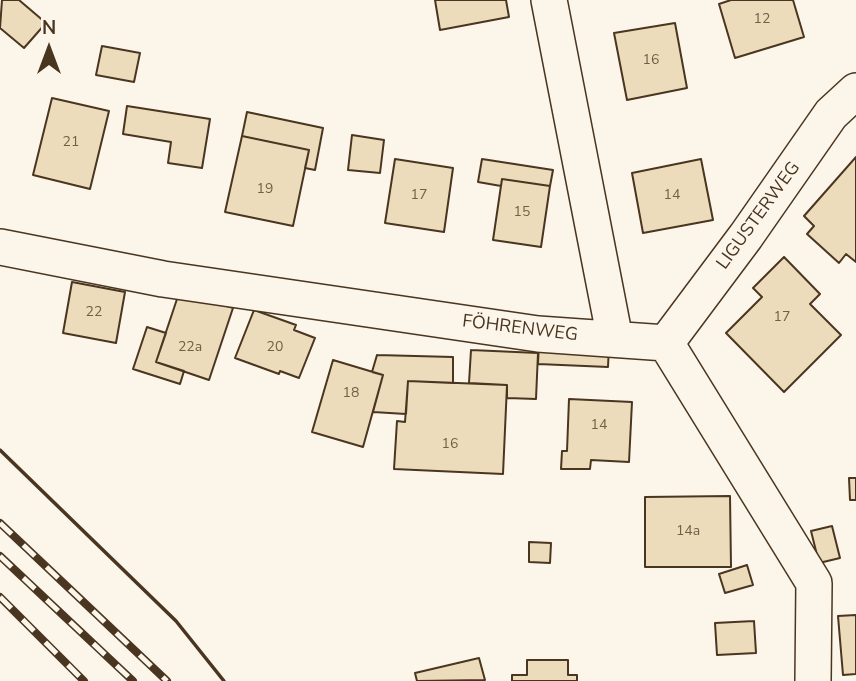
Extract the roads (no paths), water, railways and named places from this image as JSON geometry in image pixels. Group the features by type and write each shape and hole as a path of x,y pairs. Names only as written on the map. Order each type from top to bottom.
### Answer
{"street":[{"path":"549,0 615,340"},
{"name":"LIGUSTERWEG","path":"666,343 746,236 831,114 856,91"},
{"name":"FÖHRENWEG","path":"0,247 176,281 538,334 666,343"},
{"path":"666,343 814,583 813,681"}],"railway":[{"path":"0,523 167,681"},
{"path":"0,556 133,681"},
{"path":"0,597 84,681"}]}
